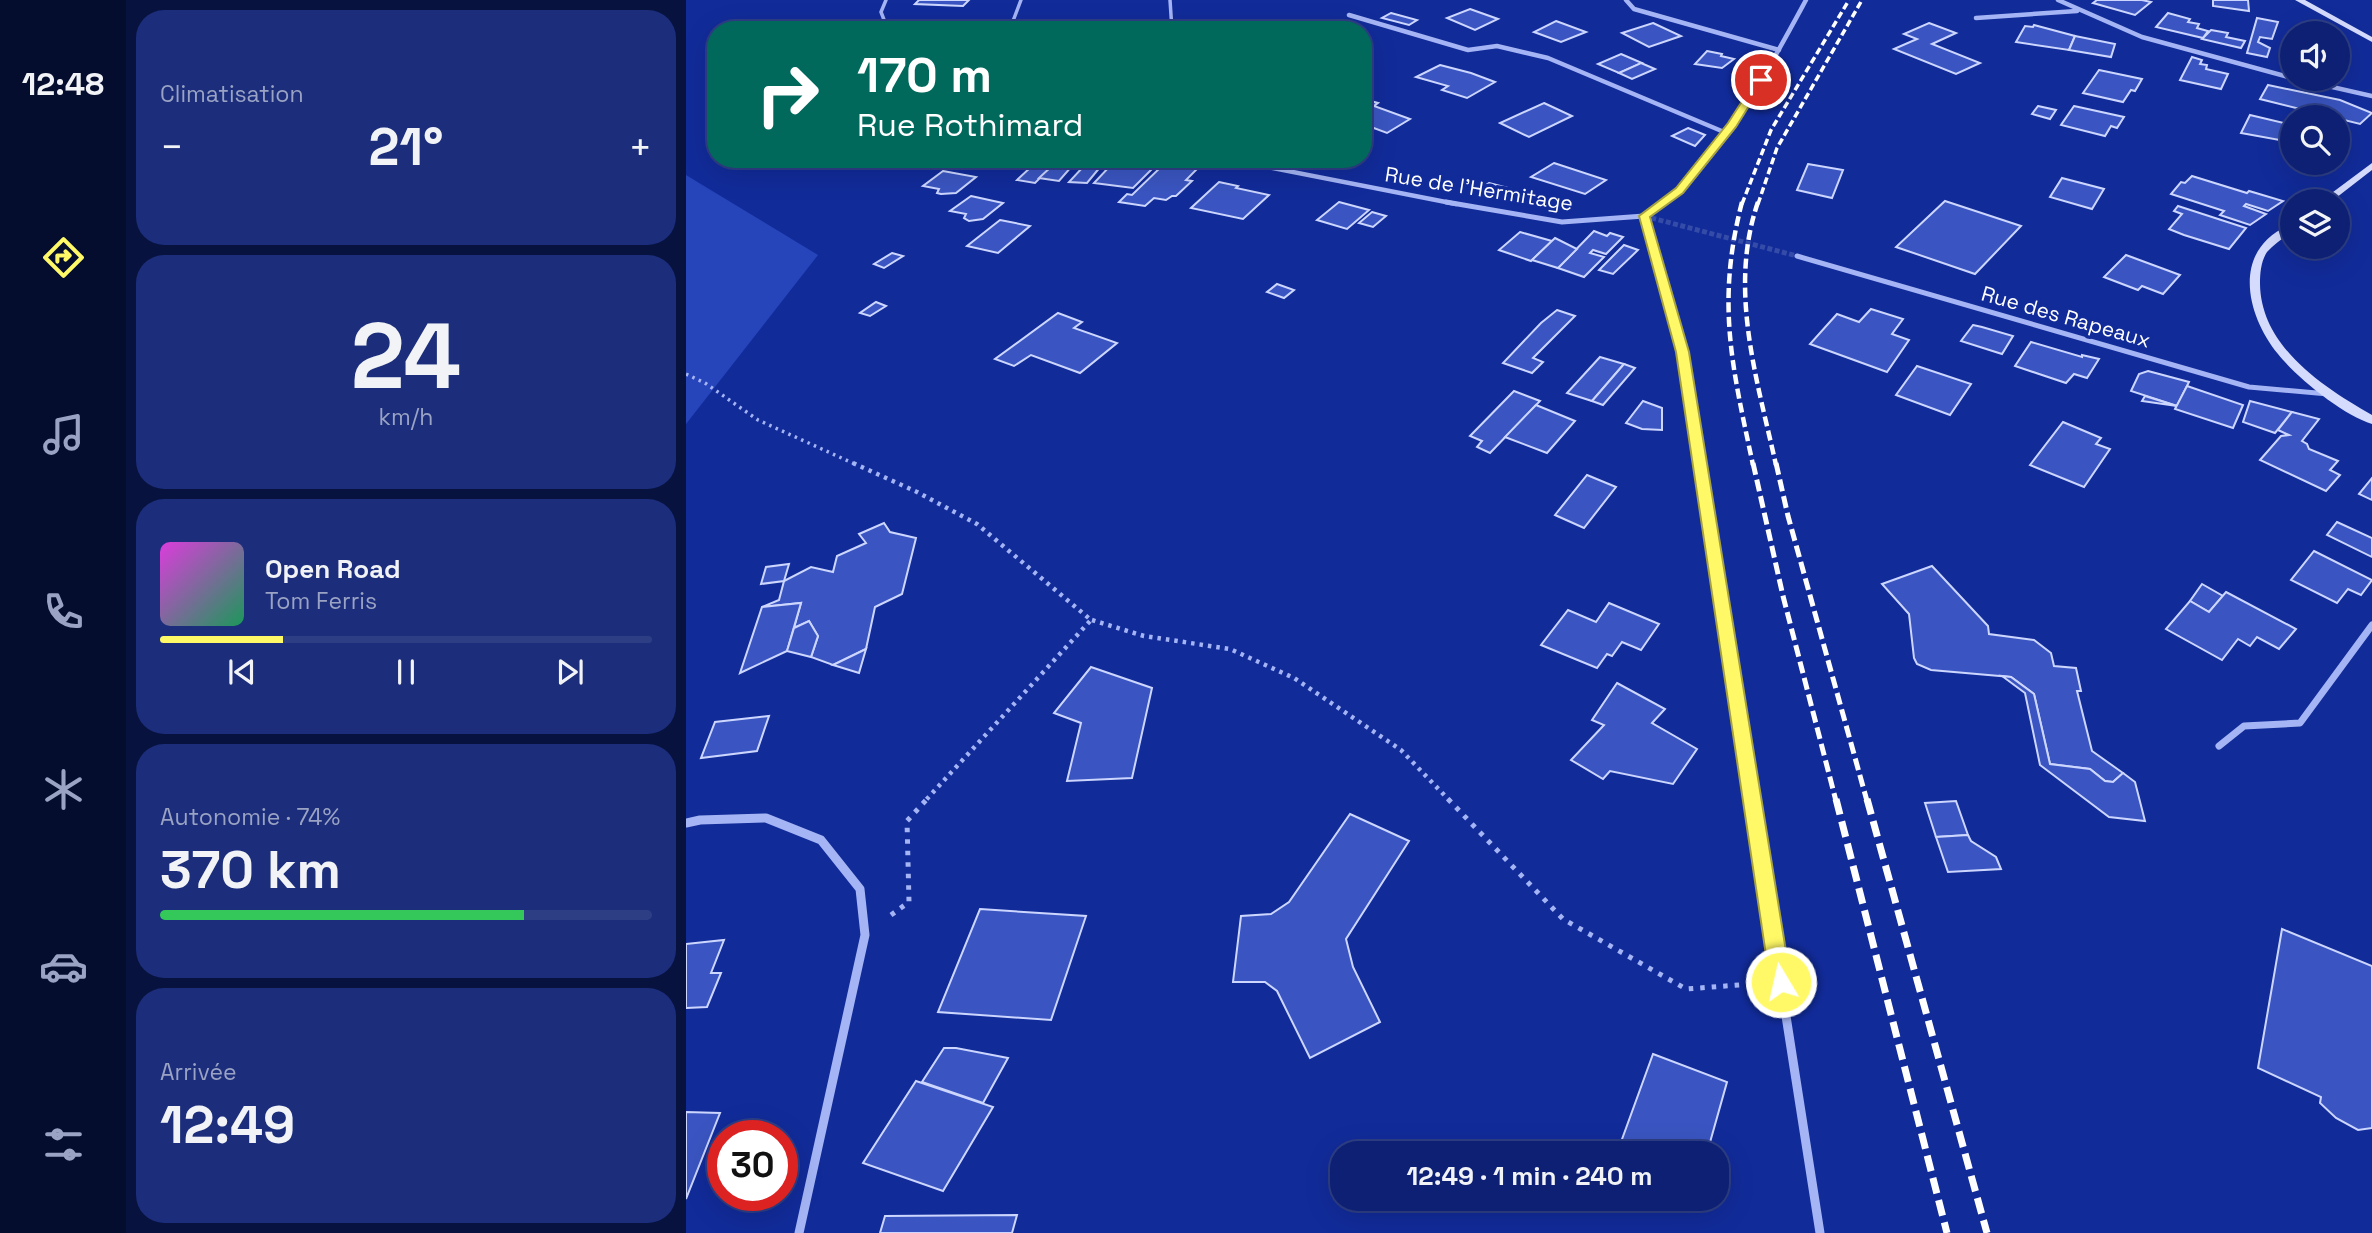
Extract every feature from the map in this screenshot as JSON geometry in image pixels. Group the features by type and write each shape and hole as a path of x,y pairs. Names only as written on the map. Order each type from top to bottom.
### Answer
{"main road":[{"path":"2299,0 2372,40"},
{"path":"2342,189 2372,166"},
{"path":"2280,237 2262,251 2255,271 2256,298 2264,321 2276,344 2297,368 2328,394 2372,420"}],"street":[{"path":"1626,0 1634,9 1779,50"},
{"path":"1806,0 1779,50 1724,132 1680,191 1644,216 1682,352 1820,1233"},
{"path":"2058,0 2090,18 2280,74"},
{"path":"1976,18 2077,11"},
{"path":"1349,15 1369,21"},
{"path":"1372,22 1468,50 1497,46 1548,58 1724,132"},
{"path":"2350,91 2372,96"},
{"name":"Rue de l'Hermitage","path":"1270,168 1376,190 1562,222 1644,216"},
{"name":"Rue des Rapeaux","path":"1797,256 2249,387 2328,394"},
{"path":"2219,746 2244,726 2300,723 2372,625"},
{"path":"686,823 700,820 766,818 821,840 860,889 865,935 799,1233"}],"lane":[{"path":"884,21 881,12 887,0"},
{"path":"1013,21 1021,0"},
{"path":"1170,0 1171,21"}],"path":[{"path":"686,374 705,383 758,420 917,492 977,524 1091,620 1144,636 1230,649 1294,678 1401,750 1563,919 1686,989 1781,982"},
{"path":"865,935 909,902 907,821 1091,620"}],"shaded area":[{"path":"686,175 818,255 686,424"}],"building":[{"path":"919,0 969,0 963,6 915,4"},
{"path":"2097,0 2151,2 2135,15 2093,3"},
{"path":"2213,0 2248,0 2249,11 2213,6"},
{"path":"1470,9 1498,19 1475,30 1447,18"},
{"path":"1391,13 1417,20 1409,25 1382,18"},
{"path":"2168,13 2190,19 2188,22 2199,24 2197,28 2208,31 2203,38 2156,27"},
{"path":"2257,18 2278,22 2272,39 2260,37 2258,42 2270,48 2267,57 2247,53"},
{"path":"1556,21 1586,32 1561,42 1534,32"},
{"path":"1653,23 1681,36 1649,47 1622,33"},
{"path":"1929,23 1956,33 1932,44 1980,63 1956,74 1894,49 1917,39 1904,34"},
{"path":"2034,25 2075,36 2069,50 2016,42 2025,26"},
{"path":"2211,30 2228,33 2226,37 2245,41 2241,48 2202,39"},
{"path":"2075,36 2115,44 2111,57 2069,50"},
{"path":"1707,51 1734,59 1722,68 1695,64"},
{"path":"1621,54 1642,63 1619,73 1598,64"},
{"path":"2192,57 2202,60 2200,64 2207,65 2206,69 2228,74 2221,89 2180,80"},
{"path":"1641,63 1655,69 1632,79 1619,73"},
{"path":"1440,65 1495,82 1467,98 1442,90 1448,86 1416,77"},
{"path":"2099,70 2142,79 2135,91 2131,90 2123,102 2083,93"},
{"path":"2268,85 2280,88 2280,91 2297,91 2340,100 2372,113 2360,124 2350,122 2350,105 2284,105 2260,99"},
{"path":"1372,101 1378,103 1374,106 1410,119 1387,133 1372,127"},
{"path":"1544,103 1572,116 1529,137 1500,123"},
{"path":"2038,106 2056,110 2050,119 2032,114"},
{"path":"2074,106 2124,117 2117,128 2111,126 2105,136 2061,125"},
{"path":"2250,115 2280,122 2280,140 2241,133"},
{"path":"1688,128 1705,135 1695,146 1672,136"},
{"path":"1554,163 1606,180 1585,194 1531,177"},
{"path":"1808,164 1843,170 1832,198 1797,190"},
{"path":"1030,168 1050,168 1035,183 1017,180"},
{"path":"1050,168 1070,168 1059,181 1039,178"},
{"path":"1082,168 1099,168 1087,183 1069,182"},
{"path":"1108,168 1153,168 1133,188 1094,183"},
{"path":"1160,168 1198,168 1186,180 1192,181 1176,196 1166,200 1154,198 1145,206 1119,202 1127,194 1132,195"},
{"path":"943,171 976,177 956,193 941,194 937,193 939,189 923,186"},
{"path":"2192,176 2280,200 2280,203 2268,211 2246,204 2244,206 2266,214 2250,225 2220,215 2224,211 2171,194 2181,182 2185,183"},
{"path":"2062,178 2104,189 2092,209 2050,197"},
{"path":"1219,182 1269,195 1243,219 1191,208"},
{"path":"1489,183 1512,189 1507,194 1483,187"},
{"path":"971,196 1003,203 983,219 969,221 964,218 966,214 950,211"},
{"path":"1945,201 2021,226 1975,274 1896,247"},
{"path":"1339,202 1369,210 1347,229 1317,220"},
{"path":"2178,206 2246,228 2229,249 2184,235 2169,229 2182,214 2174,211"},
{"path":"1372,212 1386,216 1373,227 1359,223"},
{"path":"1000,220 1030,226 998,253 967,246"},
{"path":"1594,231 1607,236 1610,233 1623,237 1606,254 1593,250 1590,253 1604,257 1584,277 1558,268"},
{"path":"1520,232 1552,241 1531,261 1499,250"},
{"path":"1555,238 1577,249 1558,268 1532,260"},
{"path":"1624,245 1638,250 1613,274 1599,270"},
{"path":"892,253 903,256 884,268 874,264"},
{"path":"2126,255 2180,275 2163,294 2142,286 2138,290 2104,277"},
{"path":"1277,284 1294,290 1284,298 1267,292"},
{"path":"876,302 886,306 870,316 860,313"},
{"path":"1871,309 1903,319 1892,334 1909,340 1887,372 1810,344 1837,314 1859,322"},
{"path":"1557,310 1575,316 1533,358 1543,362 1532,373 1503,363 1541,323"},
{"path":"1058,313 1082,322 1074,328 1117,343 1080,373 1031,355 1014,366 995,359"},
{"path":"1973,325 2013,336 2002,354 1961,341"},
{"path":"2031,342 2082,357 2099,359 2087,378 2074,374 2066,383 2015,366"},
{"path":"1600,357 1624,364 1592,401 1567,393"},
{"path":"1624,364 1635,368 1603,405 1592,401"},
{"path":"1917,366 1971,384 1950,415 1896,395"},
{"path":"2148,371 2189,382 2177,406 2131,391 2139,374"},
{"path":"2187,386 2243,405 2233,428 2175,409"},
{"path":"1514,391 1540,401 1490,453 1477,447 1482,441 1470,436"},
{"path":"2145,396 2177,406 2142,401"},
{"path":"1643,401 1662,408 1662,430 1642,429 1626,423"},
{"path":"2250,401 2292,412 2275,433 2243,422"},
{"path":"1536,405 1575,421 1547,453 1505,437"},
{"path":"2292,412 2319,419 2302,441 2309,449 2338,461 2330,470 2340,475 2326,491 2260,460 2281,436 2289,435 2278,430"},
{"path":"2063,422 2101,438 2096,444 2110,449 2084,487 2030,465"},
{"path":"1587,475 1616,487 1584,528 1555,515"},
{"path":"2372,478 2372,500 2359,494"},
{"path":"2337,522 2372,538 2372,557 2327,535"},
{"path":"884,523 890,532 916,538 902,594 875,607 866,649 833,665 811,657 818,636 809,621 794,628 801,603 762,607 779,600 784,581 811,567 833,572 837,556 866,543 859,534"},
{"path":"2314,551 2372,580 2361,595 2348,589 2337,603 2291,580"},
{"path":"789,564 784,581 761,584 766,567"},
{"path":"1932,566 1988,626 1989,634 2034,640 2051,653 2054,666 2076,668 2081,691 2077,691 2092,751 2123,773 2113,782 2105,781 2090,769 2050,764 2034,694 2011,677 1931,670 1917,664 1909,614 1882,584"},
{"path":"2202,584 2223,596 2209,612 2190,601"},
{"path":"2226,592 2296,629 2279,649 2257,637 2250,646 2238,639 2222,660 2166,629 2190,601 2209,612"},
{"path":"801,603 787,651 740,673 762,607"},
{"path":"1609,603 1659,624 1641,650 1622,642 1612,656 1607,654 1597,668 1541,645 1568,610 1596,622"},
{"path":"809,621 818,636 811,657 787,651 794,628"},
{"path":"866,649 859,673 833,665"},
{"path":"1091,667 1152,688 1132,778 1067,781 1081,723 1054,713"},
{"path":"2002,676 2011,677 2034,694 2050,764 2090,769 2105,781 2113,782 2123,773 2135,782 2145,821 2109,817 2040,765 2025,693"},
{"path":"1617,683 1665,709 1652,723 1697,749 1673,784 1610,771 1603,779 1571,760 1604,725 1592,720"},
{"path":"769,716 757,751 701,758 715,722"},
{"path":"1956,801 1968,835 1936,837 1925,803"},
{"path":"1350,814 1409,841 1346,939 1353,967 1380,1022 1310,1058 1277,991 1265,982 1233,982 1241,916 1271,914 1289,902"},
{"path":"1968,835 1971,841 1996,857 2001,869 1948,872 1936,837"},
{"path":"980,909 1086,916 1051,1020 938,1012"},
{"path":"2282,929 2372,966 2372,1128 2358,1130 2336,1118 2320,1103 2321,1097 2258,1068"},
{"path":"724,940 711,973 721,973 707,1007 686,1008 686,944"},
{"path":"944,1048 1008,1058 983,1103 922,1082"},
{"path":"1653,1054 1727,1082 1710,1141 1621,1141"},
{"path":"916,1081 993,1107 943,1191 863,1163"},
{"path":"686,1112 720,1113 717,1120 707,1120 707,1146 686,1199"},
{"path":"1017,1215 1012,1233 880,1233 885,1216"}],"tunnel":[{"path":"1644,216 1797,256"}],"railway":[{"path":"1742,204 1771,130 1849,0"},
{"path":"1758,204 1777,148 1862,0"},
{"path":"1742,202 1730,272 1730,334 1733,365 1753,465"},
{"path":"1758,202 1749,235 1745,268 1746,301 1754,367 1776,465"},
{"path":"1753,463 1783,596 1836,801"},
{"path":"1776,463 1788,516 1867,801"},
{"path":"1836,799 1947,1233"},
{"path":"1867,799 1987,1233"}],"route":[{"path":"1761,80 1732,125 1680,191 1644,216 1682,352 1781,982"}]}
